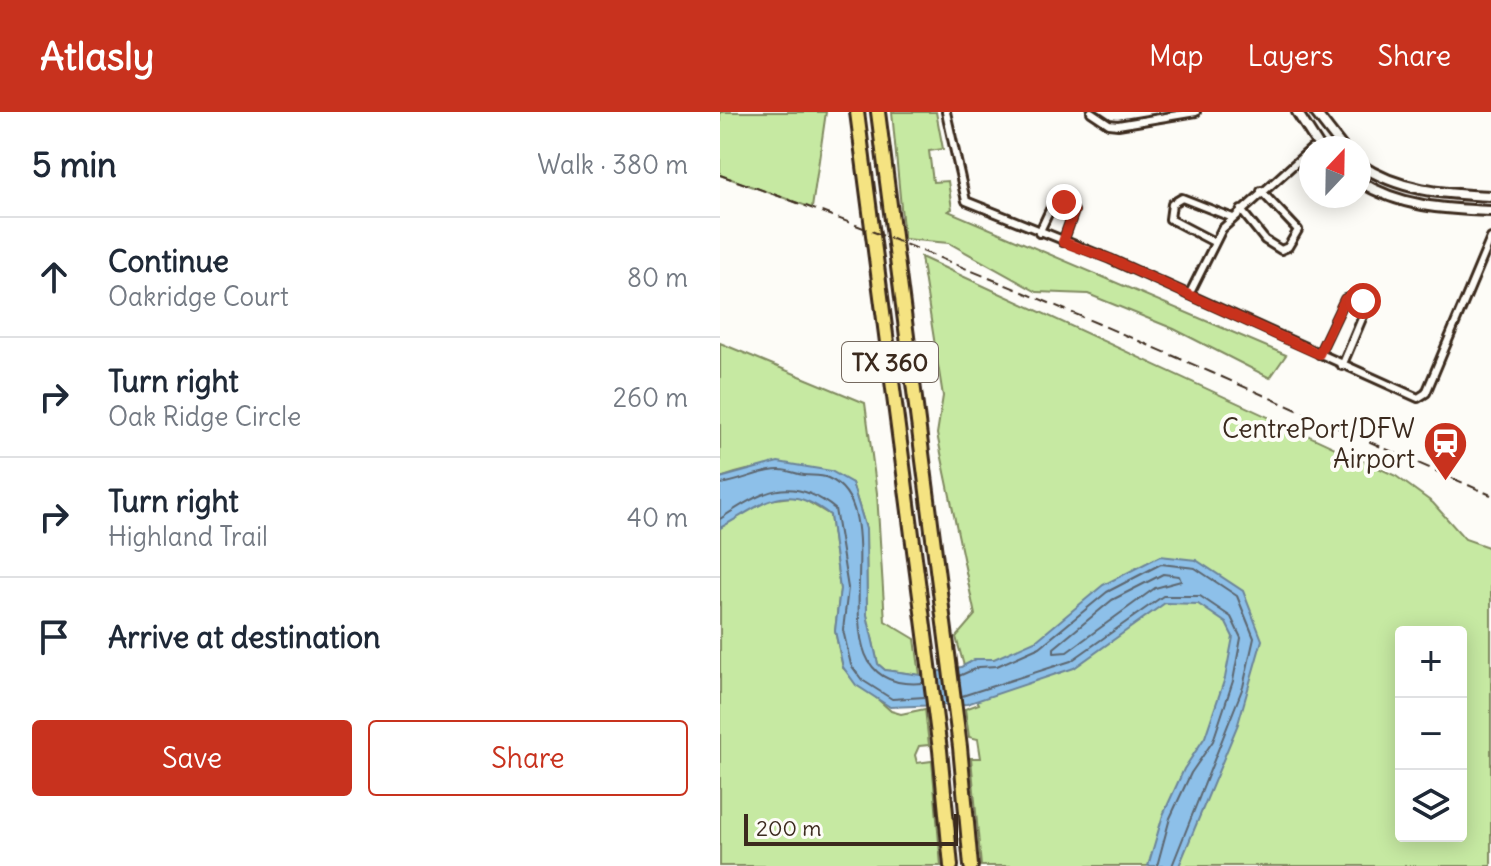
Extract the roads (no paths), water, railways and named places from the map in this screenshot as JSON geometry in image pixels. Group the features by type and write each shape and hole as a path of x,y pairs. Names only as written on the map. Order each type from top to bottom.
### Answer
{"highway":[{"name":"TX 360","path":"857,112 923,611 951,866"},
{"name":"TX 360","path":"878,112 960,747 971,866"}],"street":[{"path":"946,112 966,201 1189,295 1418,398 1423,397 1491,238"},
{"path":"1091,112 1109,124 1118,125 1196,112"},
{"path":"1297,112 1309,136"},
{"path":"1315,112 1334,136"},
{"path":"1189,295 1214,242 1233,218 1299,160"},
{"path":"1371,170 1401,185 1432,192 1491,196"},
{"path":"1371,188 1430,208 1491,211"},
{"path":"1241,210 1271,245 1281,250 1288,247 1298,230 1261,191"},
{"path":"1430,208 1432,192"},
{"path":"1214,242 1170,219 1172,204 1182,198 1233,218"},
{"path":"1039,233 1050,204 1055,199 1064,202 1074,211 1063,242"},
{"path":"1319,354 1345,299 1355,296 1363,301 1366,309 1342,366"}],"water":[{"path":"778,462 831,471 852,483 866,529 867,615 878,664 885,670 920,675 961,667 976,659 994,659 1037,640 1103,585 1160,556 1196,560 1243,591 1262,640 1238,724 1179,866 1148,866 1163,815 1184,769 1205,737 1225,678 1233,637 1226,623 1198,604 1165,603 1074,668 967,704 890,707 856,685 843,667 835,631 840,589 830,515 814,504 786,497 761,504 720,528 720,478"}],"railway":[{"path":"720,175 1012,287 1491,495"}],"place":[{"name":"CentrePort/DFW Airport","path":"1446,482"}]}
